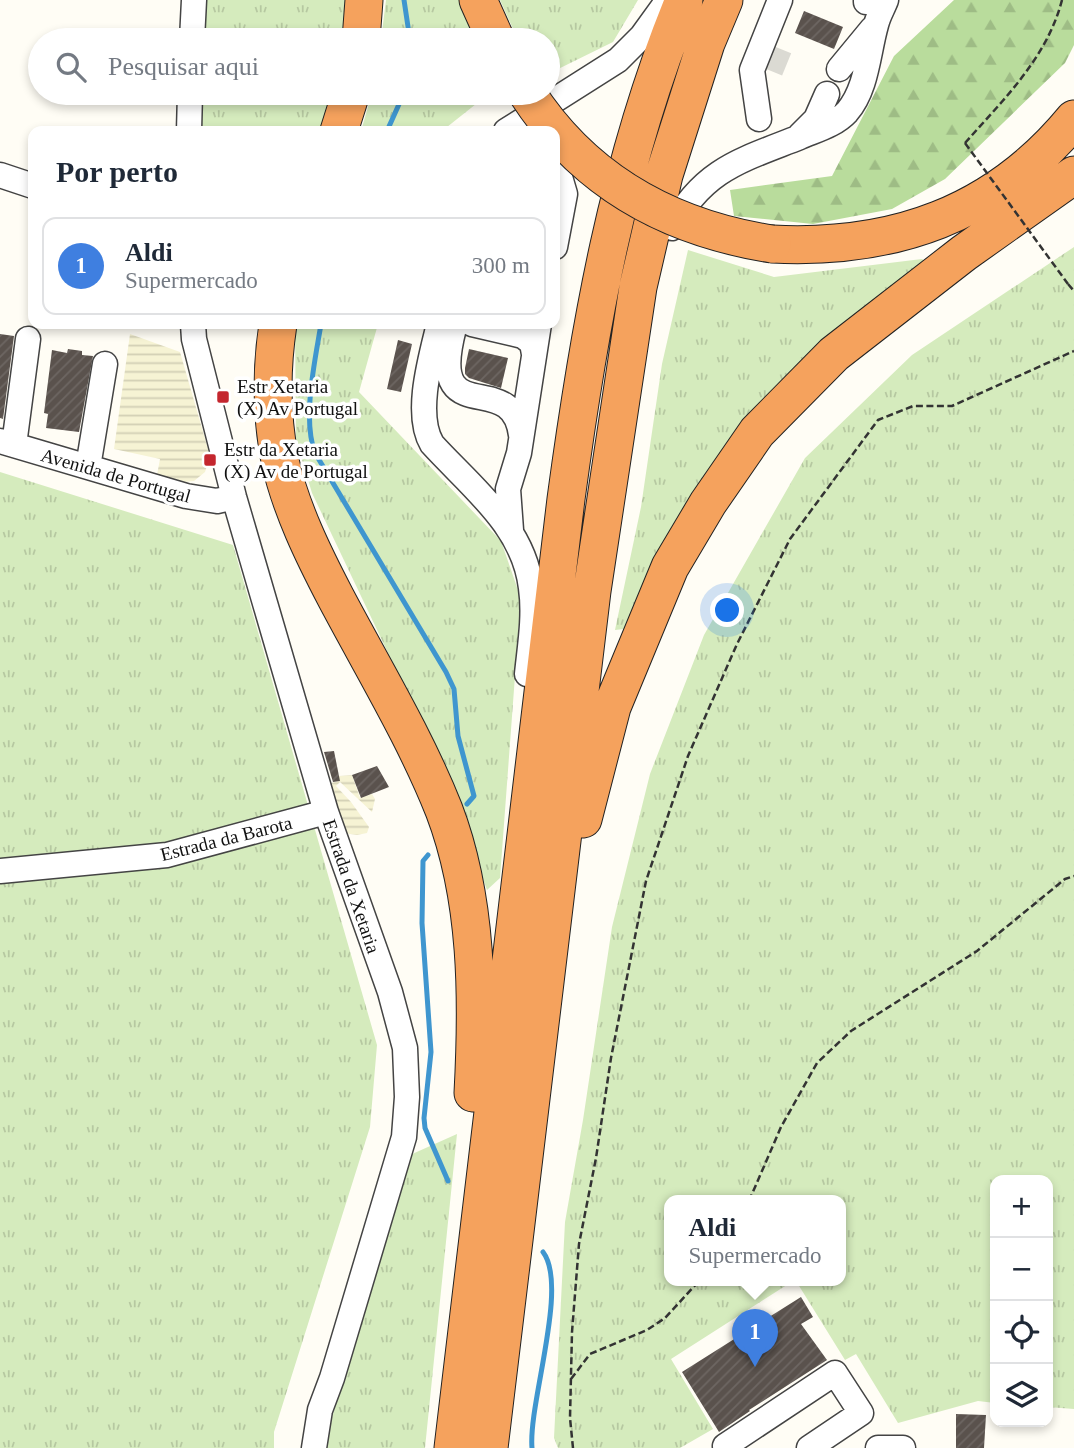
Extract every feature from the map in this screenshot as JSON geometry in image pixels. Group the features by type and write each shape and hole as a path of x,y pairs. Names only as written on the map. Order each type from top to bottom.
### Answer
{"highway":[{"path":"362,28 364,0"},
{"path":"453,1448 575,429 598,289 631,153 651,86 684,0"},
{"path":"489,1448 592,590 638,287 664,175 706,43 724,0"},
{"path":"341,126 347,105"},
{"path":"536,105 551,126"},
{"path":"560,137 609,181 669,216 738,239 772,244 844,244 901,233 946,217 978,201 1036,159 1074,119"},
{"path":"553,921 596,775 612,708 637,643 670,567 708,503 757,432 834,354 964,253 1074,175"},
{"path":"277,329 272,359 275,428 290,496 316,558 444,810 465,886 472,940 475,1017 471,1126 460,1236 465,1348"}],"street":[{"path":"193,28 194,0"},
{"path":"560,96 631,50 668,0"},
{"path":"638,287 680,212 708,181 730,165 827,126 848,111 863,79 874,4"},
{"path":"839,69 874,4"},
{"path":"777,8 773,24 782,44"},
{"path":"759,119 752,70 777,8"},
{"path":"730,165 754,135 761,97 771,71"},
{"path":"552,126 560,107 582,82"},
{"path":"797,138 816,119 827,94"},
{"path":"189,126 190,105"},
{"path":"514,126 546,105"},
{"path":"0,174 28,184"},
{"path":"560,177 565,194 560,220"},
{"name":"Estrada da Xetaria","path":"193,329 234,498 326,812 390,992 405,1048 407,1097 404,1137 320,1410 314,1448"},
{"path":"438,329 424,408 427,436 511,530 525,560 532,589 533,622 527,680 532,783"},
{"path":"455,329 449,360 453,385 460,393 504,404 518,420 521,435"},
{"path":"514,329 529,339 534,354"},
{"path":"511,530 508,489 517,463 538,329"},
{"path":"7,443 27,339"},
{"path":"88,467 105,364"},
{"name":"Avenida de Portugal","path":"7,443 194,498 217,501 234,498"},
{"name":"Estrada da Barota","path":"0,871 167,855 326,812"},
{"path":"726,1448 725,1446 835,1373 861,1413 809,1448"},
{"path":"878,1448 903,1448"}],"path":[{"path":"1062,0 1056,21 1028,72 965,143 1074,291"},
{"path":"573,1448 570,1418 572,1332 579,1244 596,1158 611,1058 646,881 688,756 737,644 790,539 878,420 913,406 952,406 1074,351"},
{"path":"752,1195 781,1127 817,1063 851,1031 977,951 1065,879 1074,876"},
{"path":"571,1379 590,1354 647,1330 665,1318 694,1286"}],"shaded area":[{"path":"130,334 180,352 210,456 205,472 194,481 184,482 157,475 160,459 114,449"},
{"path":"352,775 360,798 372,794 375,799 372,812 340,782 336,786 369,827 367,833 357,835 343,833 327,784 339,781 339,776"}],"green space":[{"path":"205,0 351,0 348,28 204,28"},
{"path":"386,0 464,0 474,28 382,28"},
{"path":"500,0 638,0 613,42 560,68 560,28 513,28"},
{"path":"954,0 1074,0 1074,45 1065,63 945,179 892,209 813,224 734,216 730,190 832,176 894,56"},
{"path":"202,105 333,105 326,126 201,126"},
{"path":"369,105 475,105 448,126 362,126"},
{"path":"1074,247 1074,1409 1053,1407 1053,1175 990,1175 990,1402 978,1401 898,1423 856,1354 845,1360 799,1286 846,1286 846,1195 664,1195 664,1286 785,1286 671,1359 713,1429 680,1448 558,1448 554,1438 565,1222 612,927 650,774 704,635 805,458 912,355"},
{"path":"688,250 774,277 922,259 930,265 690,506 624,629 615,630 641,507 662,364"},
{"path":"295,329 377,329 359,392 501,541 519,593 519,622 500,878 487,890 437,756 312,493 296,440"},
{"path":"0,472 233,545 377,1045 370,1127 274,1432 274,1448 0,1448"},
{"path":"457,1134 425,1448 323,1448 410,1155"}],"building":[{"path":"804,11 843,27 834,49 795,33"},
{"path":"0,334 14,336 3,419 0,418"},
{"path":"398,340 412,344 401,392 387,389"},
{"path":"68,349 93,356 79,432 46,428 48,414 44,413 52,350 67,353"},
{"path":"469,349 508,358 501,388 469,378 465,374"},
{"path":"334,751 340,781 333,782 324,752"},
{"path":"377,766 389,787 361,798 352,775"},
{"path":"801,1297 813,1317 801,1324 827,1360 719,1432 682,1372"},
{"path":"956,1414 986,1415 984,1448 956,1448"}],"waterway":[{"path":"404,0 408,28"},
{"path":"389,126 399,105"},
{"path":"320,329 310,407 311,439 315,453 454,689 458,736 474,796 467,804"},
{"path":"428,855 423,861 422,923 431,1052 424,1118 425,1128 448,1181"},
{"path":"532,1448 532,1428 552,1291 550,1268 543,1252"}],"tunnel":[{"path":"771,71 782,44"}],"place":[{"name":"Estr Xetaria (X) Av Portugal","path":"223,397"},
{"name":"Estr da Xetaria (X) Av de Portugal","path":"210,460"},
{"name":"Aldi","path":"755,1367"}]}
